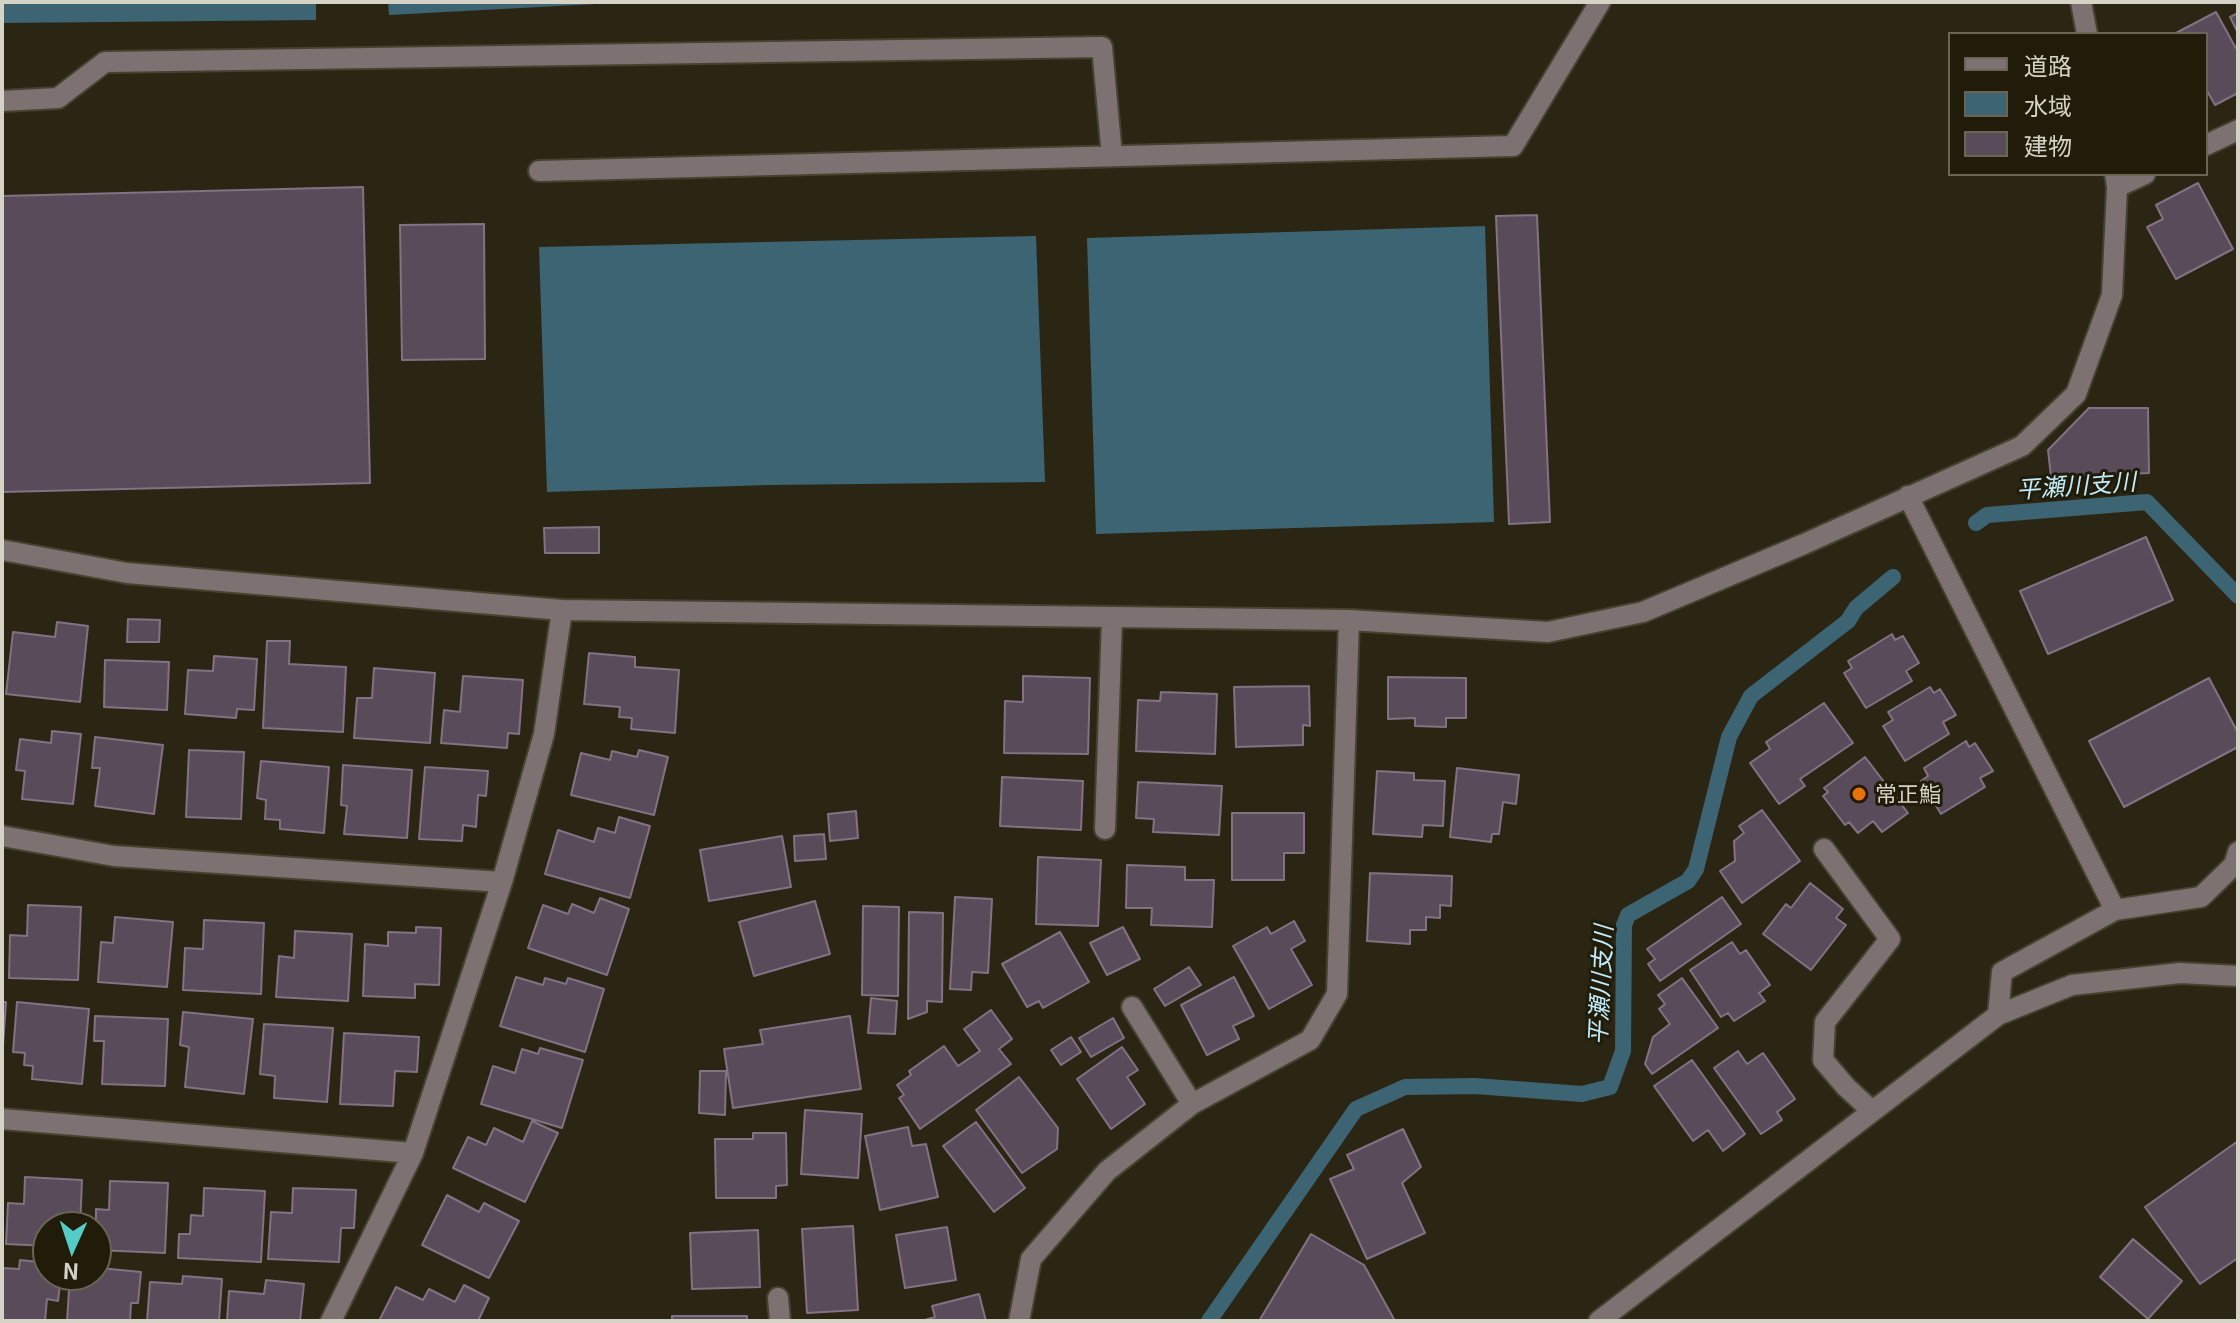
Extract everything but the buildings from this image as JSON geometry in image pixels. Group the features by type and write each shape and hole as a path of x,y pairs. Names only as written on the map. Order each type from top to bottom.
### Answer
{"street":[{"path":"539,171 1513,146 1600,2"},
{"path":"2081,2 2087,32"},
{"path":"2,101 58,98 105,62 1102,47 1112,156"},
{"path":"2208,144 2238,130"},
{"path":"2,550 127,573 562,610 1349,620 1548,632 1643,612 2022,446 2076,394 2112,295 2116,180"},
{"path":"1908,496 2115,910"},
{"path":"331,1321 413,1153 502,882 544,734 562,610"},
{"path":"1105,829 1112,617"},
{"path":"1019,1321 1031,1259 1107,1171 1192,1104 1310,1040 1337,994 1349,620"},
{"path":"2,836 114,856 502,882"},
{"path":"1824,849 1890,939 1825,1022 1823,1060 1871,1110"},
{"path":"1998,1015 2002,972 2115,910 2201,897 2237,861"},
{"path":"1599,1321 1998,1015 2072,985 2180,973 2238,976"},
{"path":"1132,1007 1192,1104"},
{"path":"2,1119 413,1153"},
{"path":"778,1298 780,1321"}],"water":[{"path":"2,2 316,2 316,20 2,23"},
{"path":"388,2 634,2 389,15"},
{"path":"1485,226 1494,522 1096,534 1087,238"},
{"path":"1036,236 1045,482 769,485 547,492 539,247"}],"waterway":[{"name":"平瀬川支川","path":"1976,523 1987,515 2147,502 2238,596"},
{"name":"平瀬川支川","path":"1209,1321 1356,1109 1405,1087 1475,1086 1582,1094 1610,1087 1623,1051 1624,925 1628,915 1688,881 1696,869 1729,737 1751,696 1848,621 1856,608 1893,577"}],"place":[{"name":"常正鮨","path":"1859,794"}]}
